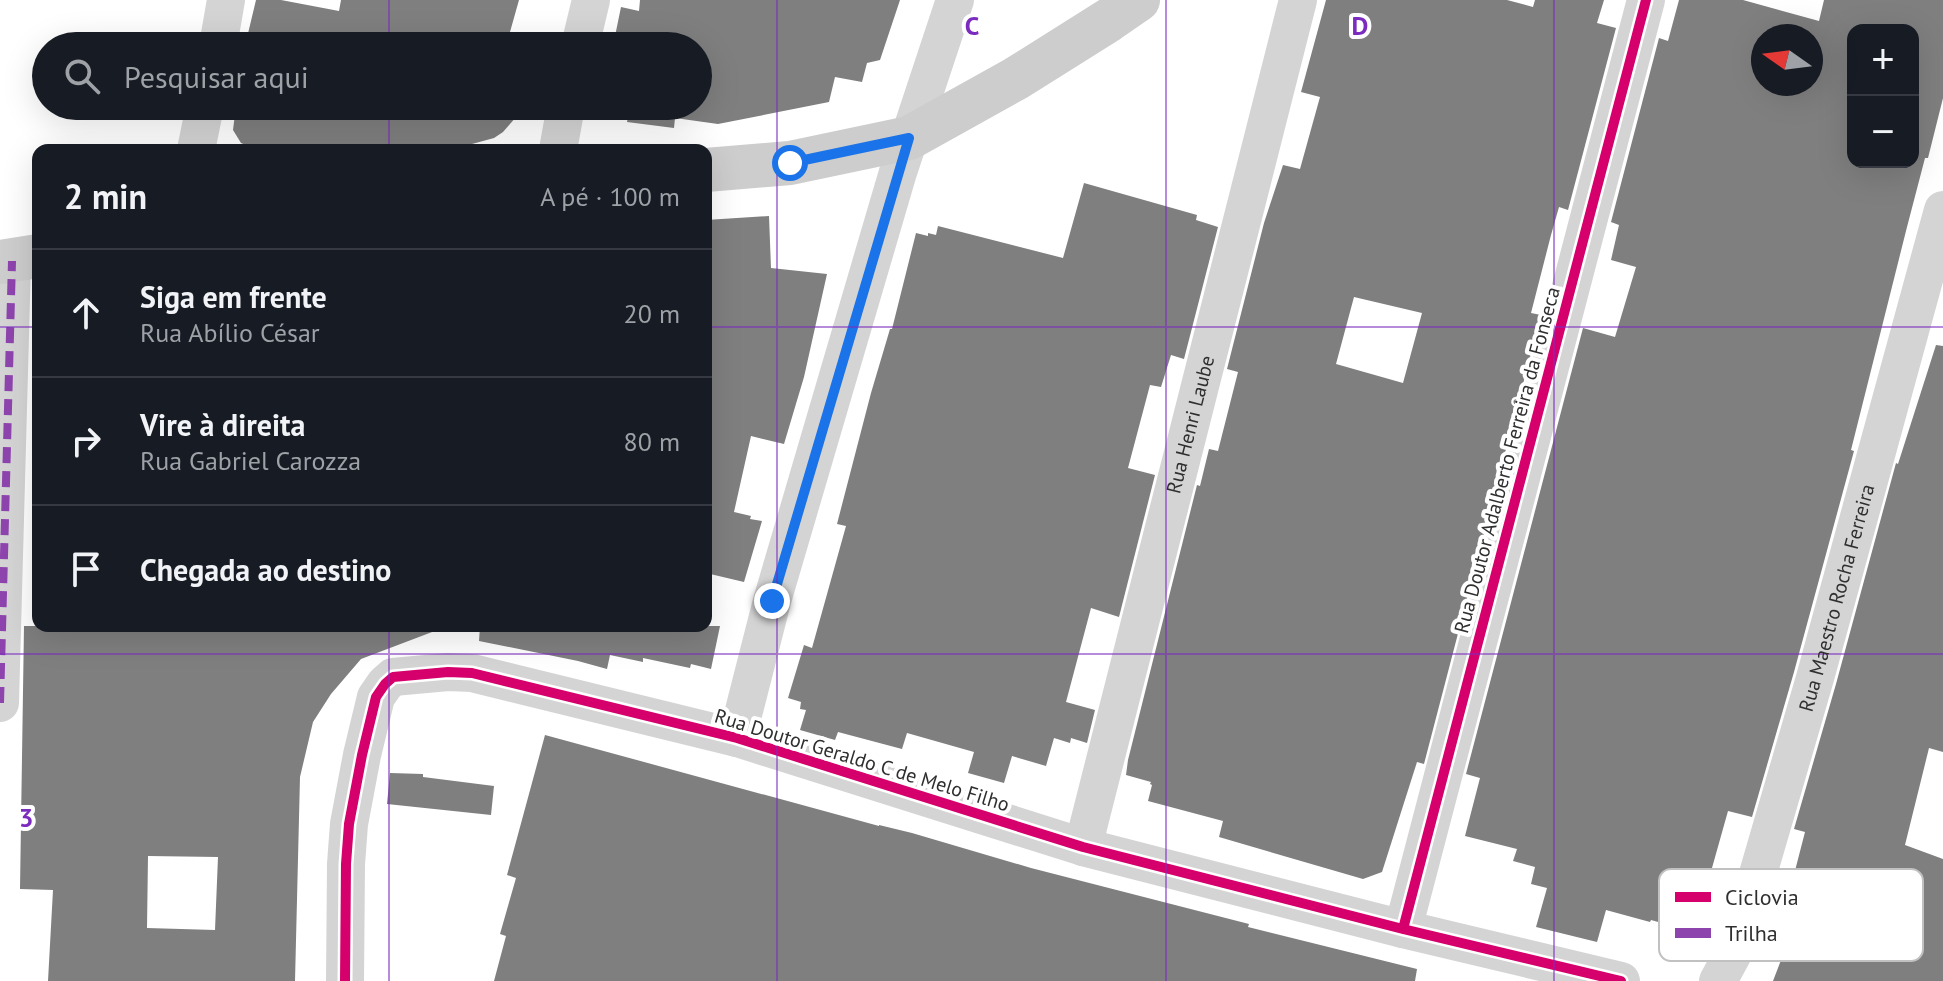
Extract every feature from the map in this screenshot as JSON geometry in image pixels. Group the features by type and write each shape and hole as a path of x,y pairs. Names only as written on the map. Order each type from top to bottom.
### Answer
{"main road":[{"path":"712,170 790,163 909,138 1015,79 1138,0"}],"street":[{"path":"220,32 226,0"},
{"path":"583,32 591,0"},
{"path":"737,738 772,601 909,138 955,0"},
{"name":"Rua Henri Laube","path":"1083,847 1298,0"},
{"name":"Rua Doutor Adalberto Ferreira da Fonseca","path":"1403,929 1646,0"},
{"path":"197,144 202,120"},
{"path":"559,144 563,120"},
{"name":"Rua Maestro Rocha Ferreira","path":"1759,869 1943,210"},
{"path":"0,703 17,260"},
{"name":"Rua Doutor Geraldo C de Melo Filho","path":"345,981 349,824 376,697 393,677 448,672 472,673 737,738 1083,847 1621,981"},
{"name":"Rua Maestro Rocha Ferreira","path":"1718,981 1729,961"}],"building":[{"path":"256,0 281,0 339,11 341,0 519,0 510,32 248,32"},
{"path":"640,0 900,0 880,60 867,63 862,82 835,77 829,102 718,124 689,120 712,120 712,32 616,32 621,7 639,11"},
{"path":"1326,0 1507,0 1533,7 1535,0 1604,0 1597,23 1616,28 1568,210 1559,207 1551,235 1531,313 1541,315 1424,764 1417,762 1382,872 1363,879 1219,837 1223,821 1148,801 1151,782 1126,775 1197,485 1200,486 1209,449 1218,451 1238,372 1227,369 1264,223 1283,165 1300,169 1320,97 1301,92","holes":["1354,297 1422,313 1403,383 1336,364"]},
{"path":"1679,0 1743,0 1819,21 1824,0 1943,0 1943,98 1907,227 1851,450 1854,451 1752,817 1728,811 1712,869 1659,869 1659,922 1606,910 1597,942 1536,927 1547,888 1531,884 1535,867 1513,861 1517,849 1465,836 1480,778 1466,774 1583,328 1615,337 1636,267 1611,260 1619,225 1611,222 1659,38 1668,41"},
{"path":"234,120 514,120 494,138 472,144 243,144 233,130"},
{"path":"627,120 675,120 674,128"},
{"path":"1084,183 1197,215 1196,220 1218,227 1184,359 1171,355 1161,387 1150,385 1128,468 1155,475 1119,617 1091,608 1066,702 1095,710 1087,743 1071,738 1070,743 1054,738 1046,766 1012,756 1004,783 968,773 974,752 907,733 902,749 838,732 835,740 800,730 806,710 800,709 801,702 788,698 804,645 812,648 846,526 837,524 916,233 936,235 938,226 1063,258"},
{"path":"769,216 771,268 827,274 804,377 784,444 751,436 734,512 762,521 744,582 712,574 712,220"},
{"path":"1936,345 1943,346 1943,752 1929,748 1905,845 1943,859 1943,981 1773,981 1781,961 1923,961 1923,869 1795,869 1805,832 1794,829 1898,464"},
{"path":"24,626 32,626 32,632 432,632 361,659 331,694 313,722 300,777 295,981 48,981 53,890 20,889","holes":["148,856 218,857 215,930 147,928"]},
{"path":"712,626 720,626 711,669 643,658 643,662 610,655 607,669 479,641 480,632 712,632"},
{"path":"545,735 1031,868 1249,924 1248,927 1417,969 1415,981 494,981 506,936 500,934 516,878 507,875"},
{"path":"390,773 423,774 423,777 494,786 491,815 387,804"}],"marked path":[{"path":"0,703 12,261"}],"cycle path":[{"path":"1403,929 1646,0"},
{"path":"345,981 349,824 376,697 393,677 448,672 472,673 737,738 1083,847 1621,981"}],"route":[{"path":"772,601 909,138 790,163"}]}
